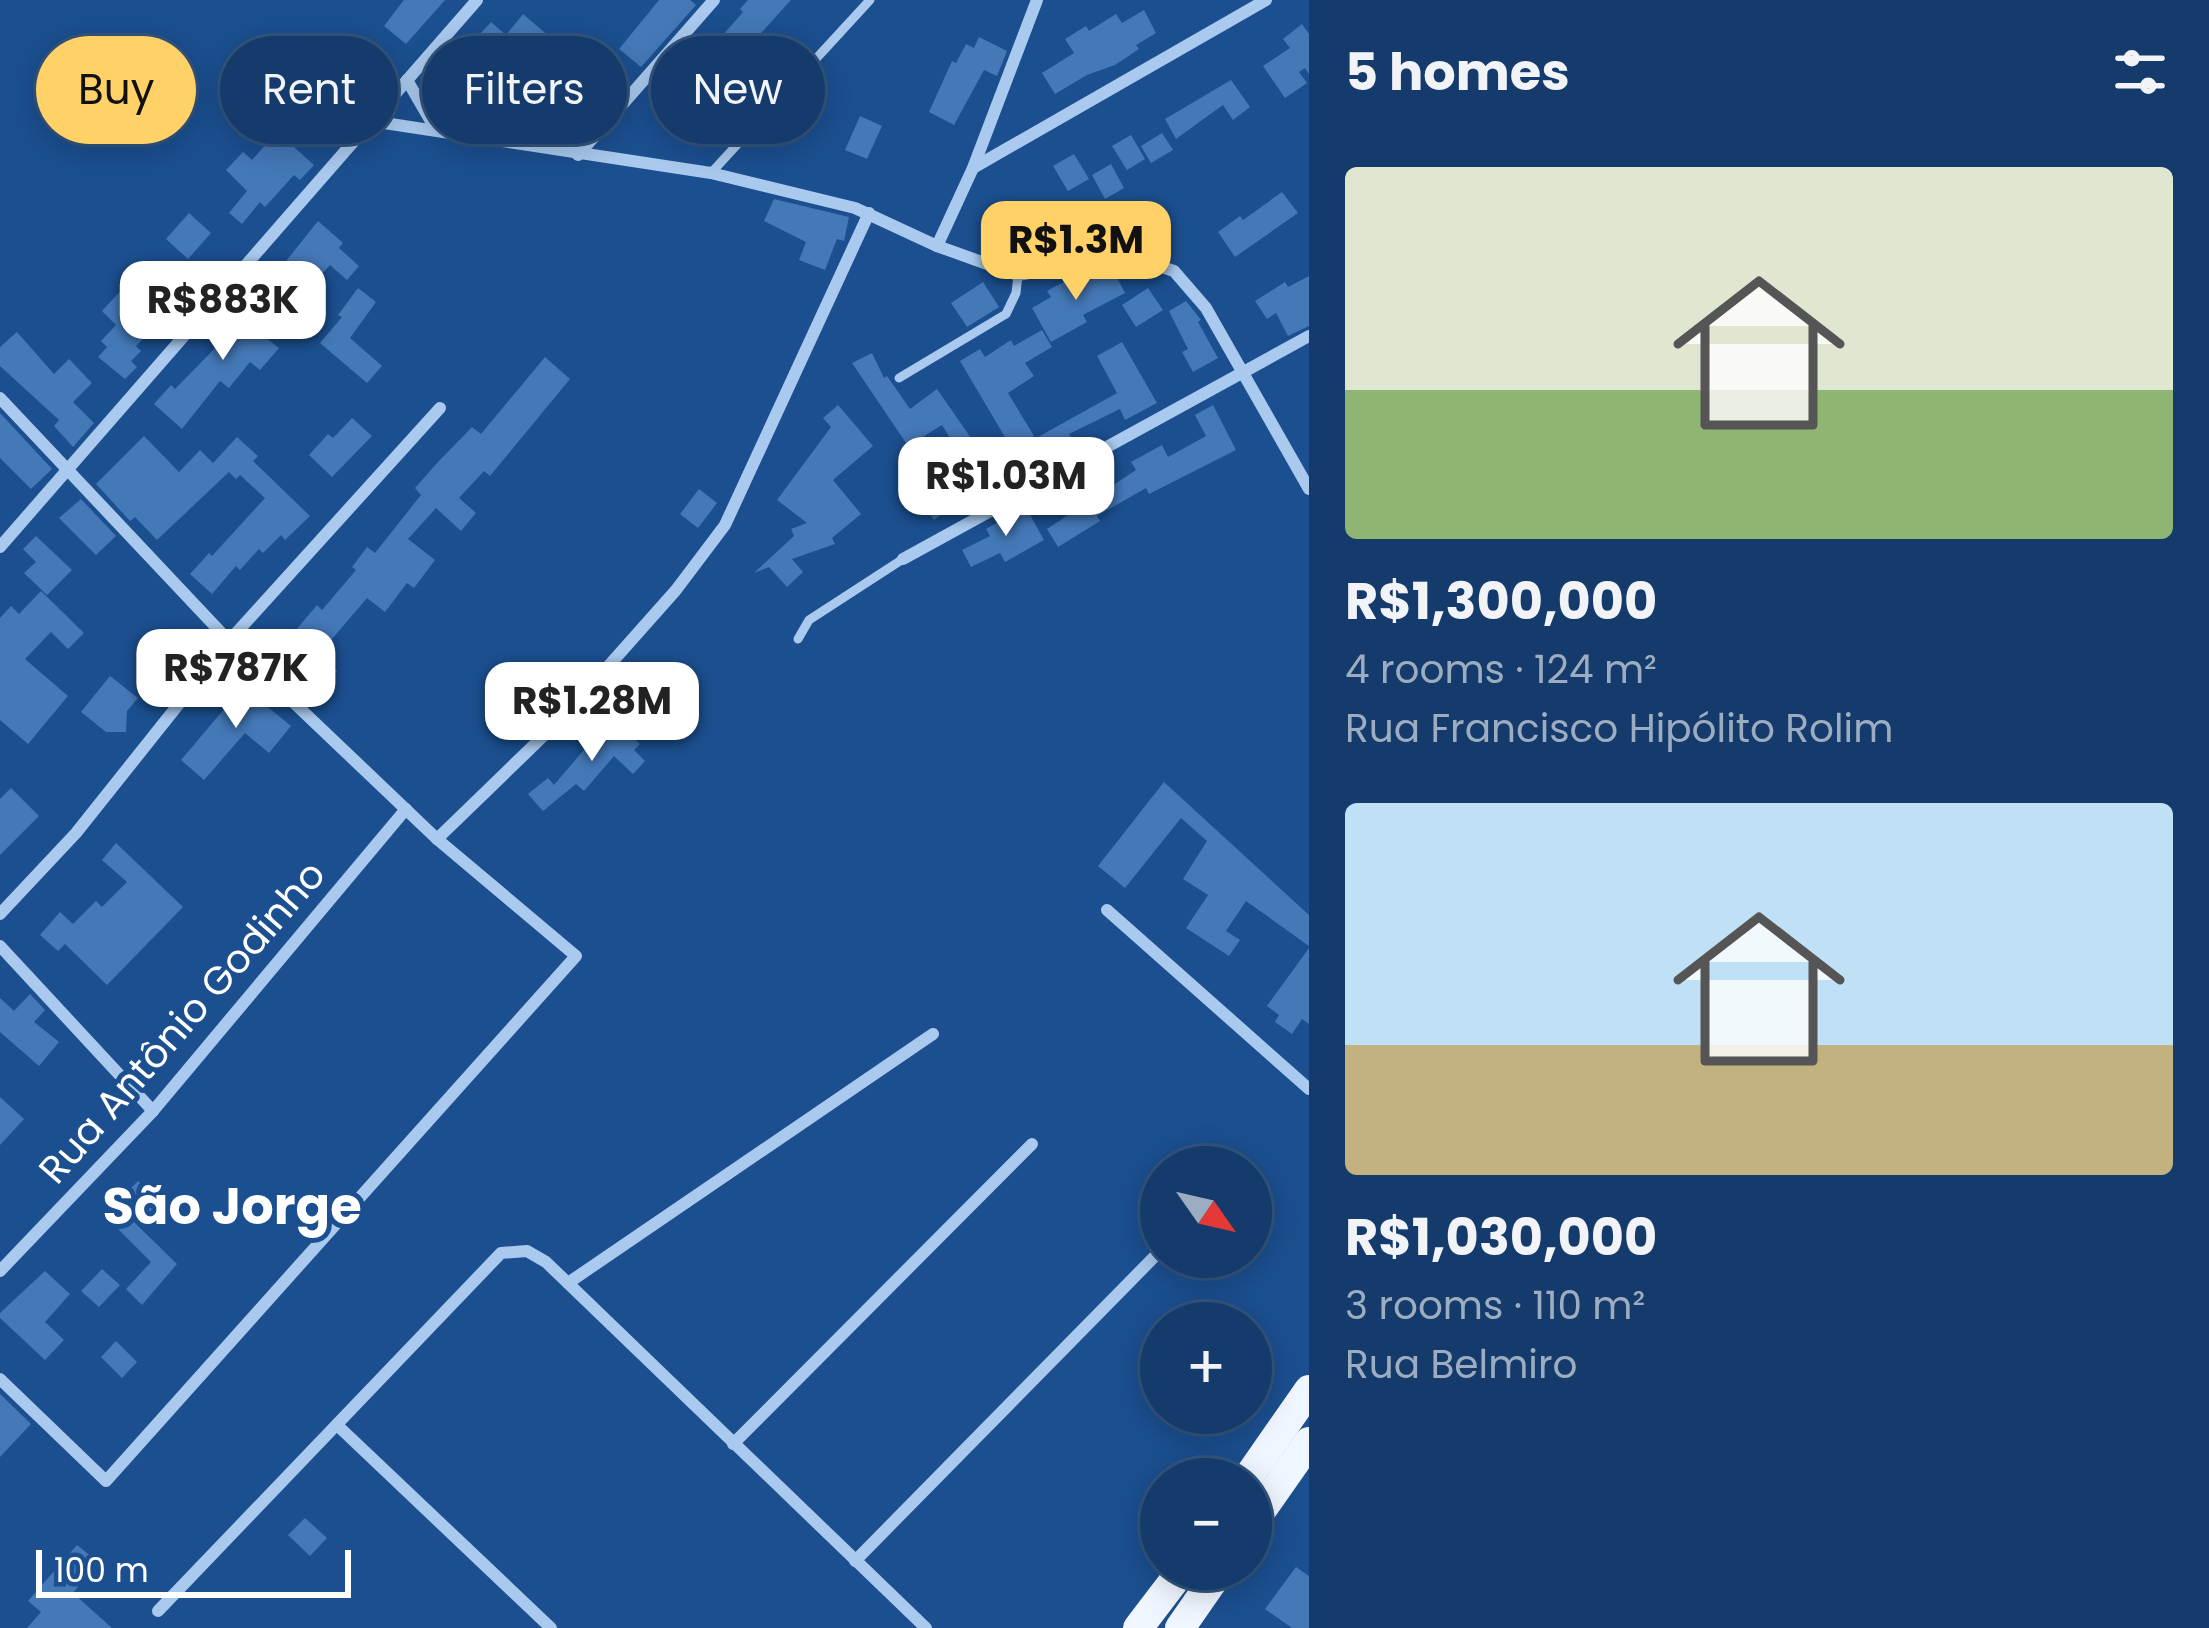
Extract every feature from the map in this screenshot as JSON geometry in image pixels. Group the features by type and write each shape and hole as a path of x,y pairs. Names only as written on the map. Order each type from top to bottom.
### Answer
{"main road":[{"path":"1262,1458 1309,1390"},
{"path":"1272,1495 1309,1442"},
{"path":"1138,1628 1168,1590"},
{"path":"1180,1628 1206,1590"}],"street":[{"path":"398,90 477,0"},
{"path":"578,155 714,0"},
{"path":"937,246 973,169 1037,0"},
{"path":"973,169 1266,0"},
{"path":"407,80 422,106"},
{"path":"0,547 351,144"},
{"path":"516,144 711,173 869,213 937,246 1018,275 1106,259 1147,262 1174,271 1196,293 1309,488"},
{"path":"437,839 565,715 676,590 725,525 869,213"},
{"path":"903,559 1309,336"},
{"path":"0,398 229,641 437,839 576,956 106,1481 0,1379"},
{"path":"0,914 76,832 229,641 440,408"},
{"name":"Rua Antônio Godinho","path":"0,1271 153,1111 406,809"},
{"path":"1107,910 1309,1089"},
{"path":"0,946 153,1111"},
{"path":"568,1283 933,1034"},
{"path":"733,1444 1032,1144"},
{"path":"158,1611 501,1253 527,1251 546,1262 926,1628"},
{"path":"855,1561 1140,1271"},
{"path":"337,1425 551,1628"}],"lane":[{"path":"711,173 870,0"},
{"path":"898,378 1006,314 1018,275"},
{"path":"798,639 809,620 903,559"}],"building":[{"path":"404,0 445,0 406,44 384,26"},
{"path":"659,0 690,0 696,5 668,36 651,36 651,56 641,67 627,56 627,39"},
{"path":"748,0 791,0 758,36 722,36 743,12 740,9"},
{"path":"1144,10 1156,33 1115,65 1055,94 1042,73 1074,53 1065,39 1116,14 1122,23"},
{"path":"523,14 549,36 478,36 491,22 506,35"},
{"path":"1302,24 1309,34 1309,74 1305,68 1299,72 1307,83 1285,98 1263,66 1290,48 1283,39"},
{"path":"979,37 1007,51 997,76 984,70 954,125 929,112 952,61 956,63 966,44 974,48"},
{"path":"1231,80 1250,107 1233,120 1223,105 1176,139 1165,119"},
{"path":"860,116 882,126 867,159 845,150"},
{"path":"1162,133 1173,150 1151,163 1141,146"},
{"path":"1131,135 1145,159 1127,170 1112,146"},
{"path":"266,144 290,144 314,165 300,180 294,175 265,207 260,202 242,224 229,213 247,191 226,170 243,152 252,160"},
{"path":"1074,154 1089,179 1068,191 1053,166"},
{"path":"1111,164 1124,188 1105,199 1092,175"},
{"path":"1282,192 1298,213 1235,257 1218,232"},
{"path":"774,199 849,217 844,241 837,239 825,270 799,260 806,242 764,221"},
{"path":"189,213 211,233 188,259 166,239"},
{"path":"318,221 343,243 339,248 359,266 347,280 330,265 307,290 282,266"},
{"path":"1113,270 1125,293 1083,315 1087,322 1051,342 1032,308 1051,297 1047,291 1065,281 1069,290"},
{"path":"1309,276 1309,326 1288,336 1276,313 1267,319 1255,301 1285,282 1288,287"},
{"path":"983,282 999,307 967,327 951,303"},
{"path":"126,285 148,307 167,287 182,301 136,346 141,351 131,361 137,367 125,379 98,357 107,347 101,341 116,325 102,311"},
{"path":"358,288 376,302 350,338 382,366 367,383 320,343"},
{"path":"1148,288 1163,310 1136,327 1122,305"},
{"path":"256,293 278,313 260,333 279,348 260,370 250,362 229,388 220,381 182,429 154,404 220,343"},
{"path":"1186,301 1201,320 1218,358 1193,372 1182,352 1188,349 1169,311"},
{"path":"1042,330 1052,347 1025,363 1034,376 1008,393 1034,436 1012,449 960,361 980,349 985,357 1011,340 1014,346"},
{"path":"17,332 54,374 69,359 92,383 73,402 94,423 73,447 54,426 59,420 0,366 0,347"},
{"path":"1122,342 1157,403 1125,420 1120,409 1069,434 1075,445 1052,460 1038,437 1117,393 1097,356"},
{"path":"872,353 884,378 910,409 937,389 978,448 962,458 942,425 908,446 852,363"},
{"path":"545,357 570,379 490,476 484,471 459,498 476,513 461,531 436,508 408,539 435,560 414,588 407,583 385,612 367,598 321,652 296,630 317,605 322,610 356,570 352,567 367,547 375,553 421,495 415,488 438,462 472,427 481,434"},
{"path":"838,405 873,446 833,480 861,514 832,538 835,544 792,559 803,572 787,587 769,567 754,573 794,536 791,529 807,523 777,500 831,427 823,418"},
{"path":"1213,405 1236,450 1149,494 1146,488 1097,516 1100,521 1058,547 1047,529 1136,470 1131,462 1162,445 1168,457 1206,436 1195,415"},
{"path":"0,413 52,469 31,489 0,458"},
{"path":"352,418 372,436 332,477 309,455"},
{"path":"144,436 179,472 200,450 213,463 237,437 258,456 253,461 310,516 285,540 281,535 263,553 259,549 240,570 236,566 212,594 190,574 265,498 240,475 236,479 229,472 157,540 135,517 130,521 96,484"},
{"path":"957,470 973,491 934,520 919,500"},
{"path":"699,489 717,503 698,528 680,514"},
{"path":"81,499 116,536 96,555 59,518"},
{"path":"1025,506 1044,540 1005,562 1000,553 971,567 962,550 990,536 986,529"},
{"path":"36,536 72,570 47,595 24,573 36,562 23,549"},
{"path":"41,591 84,633 68,649 51,632 25,659 68,696 28,744 0,720 0,618 11,606 19,614"},
{"path":"312,651 337,671 317,695 293,675"},
{"path":"110,676 138,698 127,711 126,732 106,732 81,712"},
{"path":"247,682 291,726 269,753 245,733 204,780 181,760"},
{"path":"611,718 640,744 634,750 645,761 633,774 614,756 584,791 576,784 543,811 528,794 548,778 554,785"},
{"path":"1164,782 1309,915 1309,946 1246,901 1226,931 1240,940 1229,956 1186,928 1208,895 1183,879 1207,841 1181,818 1125,888 1098,866"},
{"path":"11,788 39,816 0,855 0,799"},
{"path":"116,843 183,907 107,985 65,944 58,951 40,935 60,912 73,924 96,901 102,907 127,882 102,860"},
{"path":"1309,948 1309,1024 1302,1019 1292,1034 1275,1022 1279,1015 1267,1006"},
{"path":"30,994 45,1010 34,1022 59,1042 39,1066 0,1032 0,998 14,1011"},
{"path":"0,1097 24,1119 0,1145"},
{"path":"138,1181 160,1202 137,1225 177,1264 142,1305 126,1289 151,1262 104,1215"},
{"path":"102,1269 120,1285 99,1307 81,1291"},
{"path":"45,1271 70,1294 45,1322 64,1340 45,1360 0,1313"},
{"path":"116,1341 137,1362 122,1378 101,1357"},
{"path":"0,1394 31,1424 0,1457"},
{"path":"305,1518 327,1538 310,1556 288,1535"},
{"path":"77,1545 98,1562 73,1593 112,1628 27,1628 41,1612 28,1601"},
{"path":"1296,1567 1309,1576 1309,1628 1292,1628 1265,1609"}],"district":[{"name":"São Jorge","path":"232,1206"}]}
